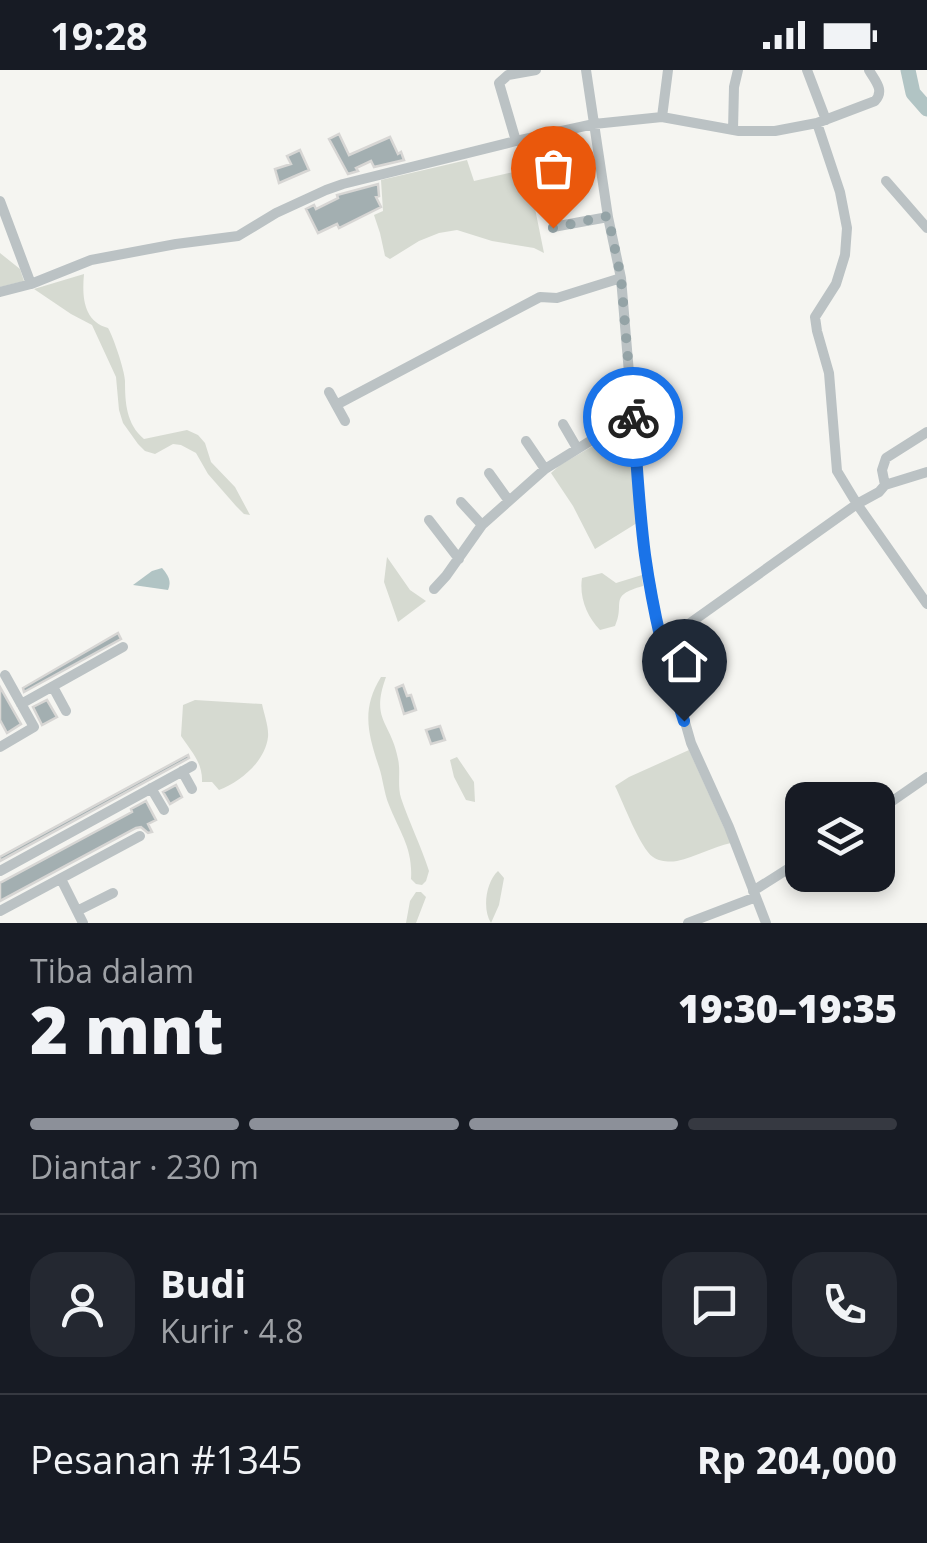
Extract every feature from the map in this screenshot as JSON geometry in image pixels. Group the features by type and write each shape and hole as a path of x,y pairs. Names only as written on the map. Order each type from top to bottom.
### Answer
{"street":[{"path":"516,140 500,83 508,72 536,70"},
{"path":"586,70 621,278 644,551 662,643 691,742 766,923"},
{"path":"662,118 668,70"},
{"path":"733,130 738,70"},
{"path":"807,70 847,228 845,255 836,284 815,317 828,374 838,471 927,604"},
{"path":"0,292 90,260 238,236 326,190 516,140 594,124 662,118 753,132 821,121 880,96 868,70"},
{"path":"886,181 927,228"},
{"path":"0,201 31,284"},
{"path":"553,228 608,216"},
{"path":"336,404 540,297 557,298 621,278"},
{"path":"329,392 346,421"},
{"path":"434,590 482,525 545,468 633,419"},
{"path":"563,424 577,448"},
{"path":"885,486 882,470 886,458 927,432"},
{"path":"526,441 545,468"},
{"path":"662,643 857,504 885,486 927,472"},
{"path":"488,473 509,501"},
{"path":"462,502 482,525"},
{"path":"428,520 459,559"},
{"path":"21,704 124,647"},
{"path":"1,743 34,727 5,675"},
{"path":"52,687 66,711"},
{"path":"0,871 187,768 192,789"},
{"path":"895,800 927,778"},
{"path":"152,788 164,810"},
{"path":"0,911 140,836"},
{"path":"688,923 754,894 785,872"},
{"path":"61,878 83,923"},
{"path":"77,911 113,893"}],"shaded area":[{"path":"467,160 474,181 527,169 544,253 457,230 419,241 390,259 385,256 374,215 383,211 381,180"},
{"path":"0,253 20,269 24,281 0,287"},
{"path":"84,274 86,307 93,320 108,328 113,338 133,427 144,439 187,430 198,435 211,462 235,487 250,515 244,514 208,474 196,453 173,444 155,454 145,451 123,423 116,377 92,325 34,289"},
{"path":"629,425 637,523 595,549 551,473"},
{"path":"387,557 410,590 426,601 398,622 384,582"},
{"path":"162,568 169,578 168,590 133,585 152,571"},
{"path":"602,573 616,583 642,575 643,586 621,597 615,626 600,630 585,606 581,585 582,578"},
{"path":"381,677 386,677 381,712 395,746 401,798 429,871 422,885 411,879 408,849 387,800 370,732 371,700"},
{"path":"195,700 262,704 268,733 262,755 243,776 219,790 212,782 202,782 198,763 181,736 183,705"},
{"path":"689,750 731,843 684,859 662,861 648,852 615,786"},
{"path":"457,757 474,782 475,802 466,800 454,777 450,760"},
{"path":"498,871 504,878 491,923 487,896"},
{"path":"416,892 426,897 416,923 406,923 410,901"}],"building":[{"path":"339,134 349,155 390,137 404,160 374,167 371,161 348,174 329,139"},
{"path":"300,150 309,170 279,183 275,169 291,164 287,156"},
{"path":"378,184 376,197 381,207 339,228 337,224 318,233 306,209 314,205 316,209 338,198 337,195"},
{"path":"118,633 121,639 24,692 23,688"},
{"path":"403,685 416,710 404,714 396,688"},
{"path":"0,687 21,724 7,733 0,720"},
{"path":"47,700 57,717 42,725 33,707"},
{"path":"440,726 445,740 431,744 426,730"},
{"path":"188,755 189,758 0,861 0,857"},
{"path":"176,785 182,797 170,804 163,792"},
{"path":"146,801 156,820 148,824 152,832 136,828 0,901 0,883"}],"waterway":[{"path":"908,70 913,93 927,109"}],"way so far":[{"path":"553,228 608,216 621,278 633,417"}],"route":[{"path":"633,417 650,589 684,721"}]}
